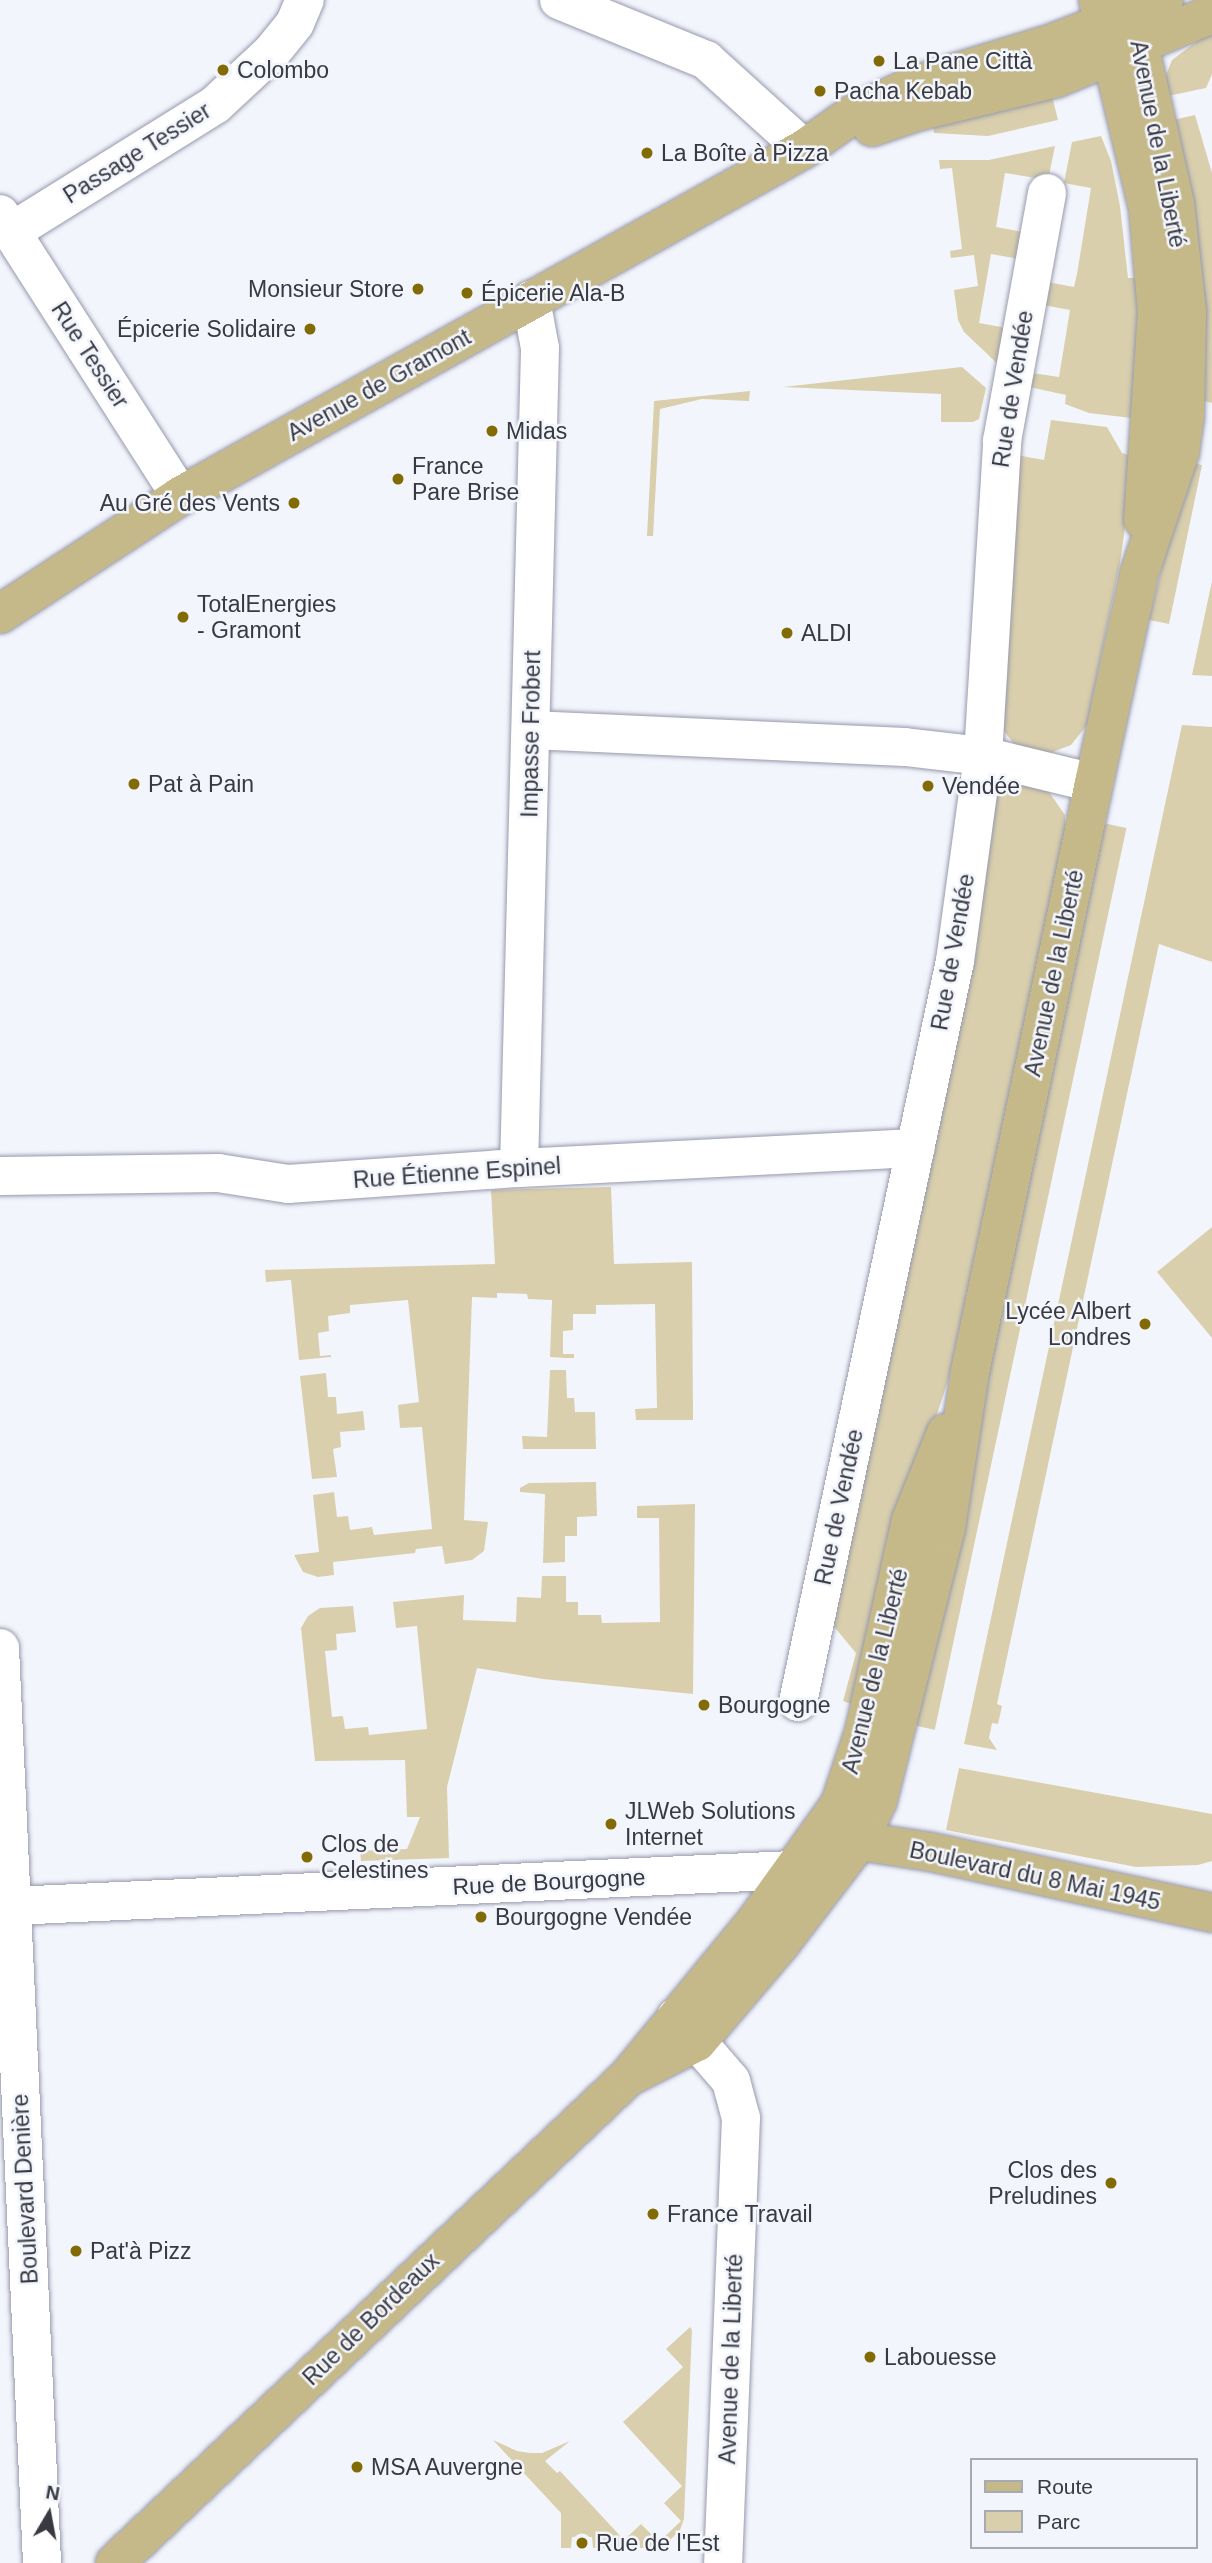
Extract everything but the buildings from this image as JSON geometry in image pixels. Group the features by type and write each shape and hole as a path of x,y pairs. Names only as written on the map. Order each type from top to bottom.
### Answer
{"main road":[{"name":"Avenue de Gramont","path":"0,614 180,496 804,149 834,145 860,131 916,112 1057,78 1126,20 1212,14"},
{"name":"Avenue de la Liberté","path":"686,2029 781,1943 859,1841 882,1788 946,1527 970,1372 1094,783 1139,575 1180,452 1185,415 1187,311 1175,204 1126,20"},
{"name":"Avenue de la Liberté","path":"686,2029 756,1921 840,1804 864,1732 911,1520 970,1372"},
{"path":"792,1870 859,1841 840,1804"},
{"name":"Boulevard du 8 Mai 1945","path":"859,1841 932,1852 1090,1889 1212,1913"},
{"name":"Rue de Bordeaux","path":"115,2563 628,2077 686,2029"}],"street":[{"name":"Passage Tessier","path":"6,223 215,105 271,53 295,23 306,0"},
{"path":"559,0 706,60 804,149"},
{"name":"Rue de Vendée","path":"798,1702 955,961 983,756 1002,441 1047,193"},
{"name":"Rue Tessier","path":"6,223 180,496"},
{"name":"Impasse Frobert","path":"519,1168 540,348 531,300"},
{"path":"531,730 905,747 983,756 1094,783"},
{"name":"Rue Étienne Espinel","path":"0,1176 218,1173 288,1184 519,1168 915,1148"},
{"name":"Boulevard Denière","path":"0,1648 12,1906 11,2103 42,2563"},
{"name":"Rue de Bourgogne","path":"12,1906 792,1870"},
{"name":"Avenue de la Liberté","path":"686,2029 731,2081 741,2118 723,2563"}],"green space":[{"path":"1212,30 1212,74 1206,88 1163,97 1164,80 1172,60"},
{"path":"1052,96 1058,120 988,136 934,133 933,125"},
{"path":"1195,115 1212,173 1212,403 1204,401 1169,121"},
{"path":"1101,136 1111,161 1120,206 1128,278 1141,278 1140,419 1089,413 1065,404 1066,395 1029,387 1032,373 1059,377 1070,310 1043,305 1047,282 1074,287 1091,188 1064,183 1072,142"},
{"path":"1055,146 1048,180 1005,173 996,227 1023,232 1019,259 991,254 979,323 1007,328 1000,366 964,332 958,320 954,290 978,286 974,255 951,258 950,251 962,249 952,168 940,169 939,160 989,160"},
{"path":"962,367 986,388 979,419 973,422 941,422 941,394 783,387"},
{"path":"750,391 749,401 702,399 660,409 653,536 647,536 654,401"},
{"path":"1051,420 1107,427 1122,453 1135,457 1120,563 1087,725 1071,745 1050,753 1014,744 1000,726 1016,455 1044,460"},
{"path":"1188,462 1202,465 1169,624 1149,620"},
{"path":"1212,581 1212,676 1192,675"},
{"path":"1182,725 1212,727 1212,962 1159,944 997,1704 1002,1706 998,1724 992,1723 989,1738 997,1750 964,1744"},
{"path":"1015,783 1039,787 1049,792 1065,815 1065,832 949,1378 903,1516 862,1708 843,1701 856,1653 831,1623 996,797 1004,786"},
{"path":"1103,823 1126,828 935,1730 911,1725"},
{"path":"611,1187 614,1264 692,1262 693,1420 636,1420 635,1409 657,1408 655,1304 596,1305 596,1314 573,1314 573,1330 563,1331 563,1354 574,1354 574,1358 566,1358 550,1357 552,1300 528,1299 527,1294 497,1293 497,1298 472,1297 464,1520 488,1522 484,1551 472,1560 445,1564 442,1546 416,1549 415,1553 333,1562 334,1575 318,1577 303,1572 294,1555 319,1552 313,1495 334,1492 337,1517 348,1516 350,1530 372,1527 374,1535 432,1529 422,1427 400,1428 398,1405 419,1402 408,1300 350,1305 350,1313 328,1316 329,1331 318,1333 320,1356 331,1357 299,1360 291,1280 266,1282 265,1270 495,1264 491,1190"},
{"path":"1212,1227 1212,1338 1157,1272"},
{"path":"550,1370 566,1370 567,1398 574,1398 575,1412 595,1412 596,1449 523,1449 522,1436 547,1437"},
{"path":"326,1373 328,1397 336,1397 337,1414 363,1411 365,1430 340,1432 341,1447 333,1449 337,1477 312,1479 300,1376"},
{"path":"596,1482 597,1516 577,1517 577,1536 565,1536 565,1562 543,1563 545,1494 520,1492 520,1488 529,1483"},
{"path":"695,1504 693,1694 543,1679 477,1668 447,1787 449,1858 361,1861 360,1851 407,1849 420,1817 407,1817 405,1760 315,1761 301,1628 308,1616 320,1608 353,1606 356,1632 336,1634 337,1650 325,1651 332,1717 343,1716 345,1729 368,1727 369,1735 427,1729 417,1626 396,1628 393,1602 464,1595 463,1620 516,1622 517,1597 541,1598 542,1576 566,1576 566,1602 578,1602 578,1615 601,1615 602,1623 660,1622 659,1518 637,1518 637,1506"},
{"path":"959,1768 1212,1814 1212,1861 1198,1865 1136,1867 946,1830"},
{"path":"690,2327 684,2519 680,2530 668,2542 654,2548 593,2548 592,2537 572,2537 571,2548 561,2548 561,2513 493,2440 517,2451 530,2453 542,2453 570,2441 545,2461 557,2473 560,2471 624,2540 641,2524 659,2542 681,2521 664,2503 682,2486 623,2422 683,2367 666,2349"}],"place":[{"name":"La Pane Città","path":"879,61"},
{"name":"Colombo","path":"223,70"},
{"name":"Pacha Kebab","path":"820,91"},
{"name":"La Boîte à Pizza","path":"647,153"},
{"name":"Monsieur Store","path":"418,289"},
{"name":"Épicerie Ala-B","path":"467,293"},
{"name":"Épicerie Solidaire","path":"310,329"},
{"name":"Midas","path":"492,431"},
{"name":"France Pare Brise","path":"398,479"},
{"name":"Au Gré des Vents","path":"294,503"},
{"name":"TotalEnergies - Gramont","path":"183,617"},
{"name":"ALDI","path":"787,633"},
{"name":"Pat à Pain","path":"134,784"},
{"name":"Vendée","path":"928,786"},
{"name":"Lycée Albert Londres","path":"1145,1324"},
{"name":"Bourgogne","path":"704,1705"},
{"name":"JLWeb Solutions Internet","path":"611,1824"},
{"name":"Clos de Celestines","path":"307,1857"},
{"name":"Bourgogne Vendée","path":"481,1917"},
{"name":"Clos des Preludines","path":"1111,2183"},
{"name":"France Travail","path":"653,2214"},
{"name":"Pat'à Pizz","path":"76,2251"},
{"name":"Labouesse","path":"870,2357"},
{"name":"MSA Auvergne","path":"357,2467"},
{"name":"Rue de l'Est","path":"582,2543"}]}
